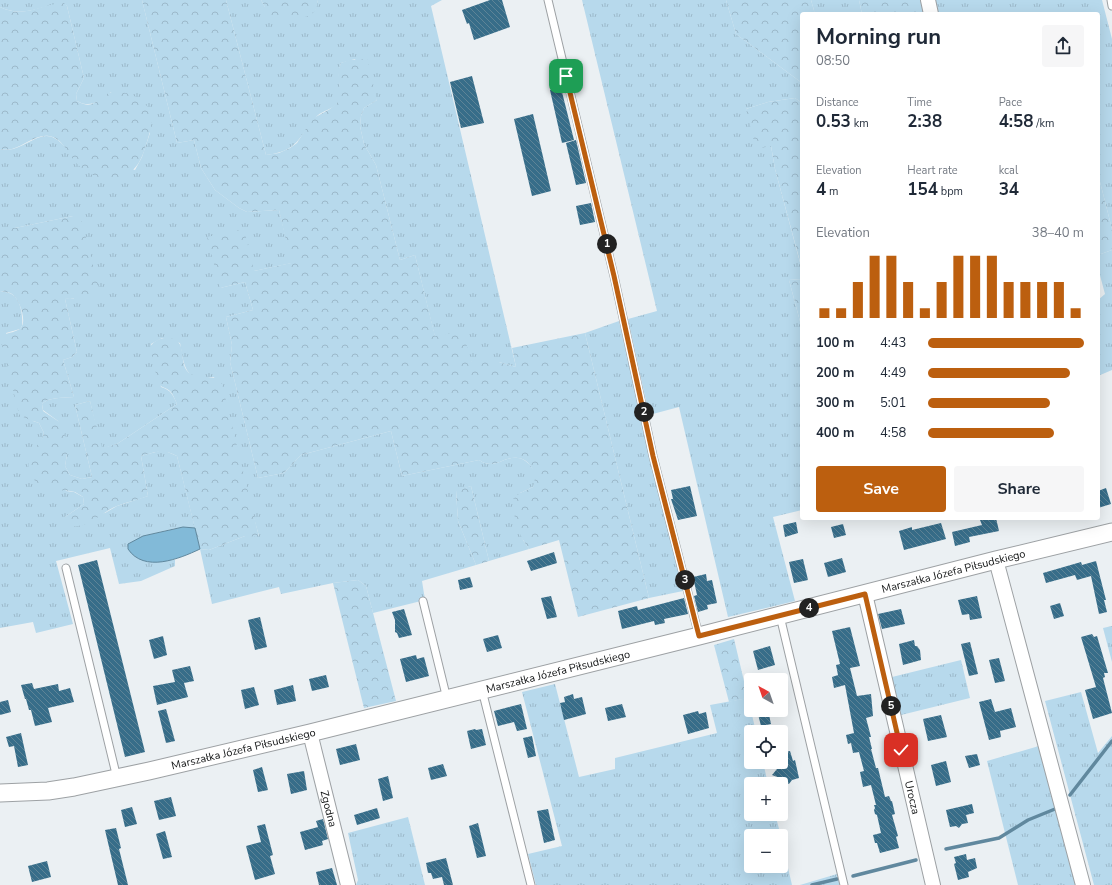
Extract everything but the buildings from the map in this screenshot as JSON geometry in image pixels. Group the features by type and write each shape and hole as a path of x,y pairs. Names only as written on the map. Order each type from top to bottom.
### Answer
{"street":[{"path":"928,0 931,12"},
{"name":"Marszałka Józefa Piłsudskiego","path":"0,793 48,791 117,778 310,733 1112,532"},
{"path":"996,560 1084,885"},
{"name":"Urocza","path":"865,594 933,885"},
{"name":"Zgodna","path":"310,733 348,885"}],"lane":[{"path":"548,0 614,276 653,456 699,636"},
{"path":"1110,0 1112,6"},
{"path":"66,568 117,778"},
{"path":"423,601 446,699"},
{"path":"780,616 844,885"},
{"path":"482,690 531,885"}],"green space":[{"path":"0,0 142,0 177,143 194,140 201,168 215,190 239,208 247,212 279,210 292,263 254,271 220,288 245,282 253,310 226,317 232,345 230,362 258,478 284,473 301,455 391,431 402,476 479,460 485,463 495,464 512,458 522,459 531,466 536,477 533,487 520,493 523,540 529,549 489,561 471,486 456,491 458,521 476,565 422,581 425,600 373,613 366,586 358,580 333,583 281,594 279,587 212,604 200,549 209,550 245,536 259,536 214,377 201,379 191,374 185,366 180,343 162,338 151,344 161,387 171,393 177,404 117,444 101,449 90,401 75,405 92,477 82,479 70,475 65,466 67,454 58,421 43,410 42,404 52,399 74,397 63,360 72,357 77,352 65,299 74,299 73,216 15,228 0,228 0,150 13,149 34,139 46,136 52,137 59,141 66,148 135,170 142,157 150,133 111,92 91,104 77,101 76,94 84,78 67,6 64,4 17,12 0,7"},
{"path":"142,0 226,0 266,155 279,153 297,143 312,119 330,109 337,103 340,93 338,71 341,63 349,60 367,59 377,100 364,108 361,116 360,126 364,144 376,165 400,260 415,255 435,336 462,331 472,362 499,362 516,367 512,348 585,333 649,598 578,617 559,540 529,549 517,526 513,499 520,493 533,487 535,478 530,465 523,459 512,458 495,464 485,463 479,460 402,476 391,431 301,455 284,473 258,478 230,362 232,345 226,317 253,310 245,282 220,288 207,237 244,229 254,271 291,263 279,210 247,212 239,208 215,190 201,168 194,140 177,143"},
{"path":"226,0 261,0 265,7 315,10 318,0 442,0 431,6 516,367 499,362 472,362 435,337 415,255 400,260 376,165 364,144 360,126 361,116 364,108 377,100 355,59 341,63 339,70 340,95 336,105 317,116 297,142 292,146 277,153 266,155"},
{"path":"261,0 318,0 316,9 313,13 302,18 289,19 271,18"},
{"path":"582,0 726,0 736,34 800,82 800,102 795,98 768,102 746,109 771,146 775,169 800,263 800,279 789,280 800,321 800,510 773,517 795,601 728,617 679,407 649,415 628,319 657,311"},
{"path":"726,0 811,0 814,12 800,12 800,82 736,34"},
{"path":"811,0 859,0 862,12 814,12"},
{"path":"859,0 922,0 925,12 862,12"},
{"path":"933,0 1102,0 1112,39 1112,229 1100,182 1100,12 936,12"},
{"path":"64,3 67,6 84,78 76,94 77,101 88,105 96,102 107,94 112,92 120,92 140,99 149,109 151,117 150,130 142,156 136,167 131,172 117,178 105,179 93,175 83,169 71,157 61,142 54,137 39,137 12,149 0,150 0,7 17,12"},
{"path":"795,98 800,102 800,262 775,169 771,146 756,149 746,109 768,102"},
{"path":"1100,182 1112,229 1112,250 1100,254"},
{"path":"73,216 81,218 99,288 96,294 88,299 65,299 77,352 72,357 63,360 74,397 52,399 42,404 43,411 58,421 63,427 67,443 65,466 70,475 82,479 92,477 75,405 90,401 102,448 117,444 177,404 171,392 158,383 150,347 154,342 161,339 173,339 178,342 181,347 186,370 198,377 221,380 259,537 245,536 209,550 200,549 177,456 167,452 163,451 141,456 148,496 117,506 83,525 69,526 65,517 84,504 83,497 73,491 56,490 43,486 31,475 29,469 30,456 41,441 44,433 39,423 19,414 0,336 21,328 23,318 15,296 11,293 0,291 0,228 15,228"},
{"path":"1112,250 1112,370 1100,375 1100,298 1105,294 1100,275 1100,254"},
{"path":"800,279 800,321 789,280"},
{"path":"0,291 13,295 18,301 21,309 22,326 20,329 6,333 33,421 39,423 44,433 41,443 37,447 66,491 74,492 83,497 84,504 65,517 105,513 117,506 148,496 141,456 163,450 177,456 195,528 176,528 143,536 134,556 145,561 175,560 175,566 141,581 119,584 110,548 56,561 73,624 36,633 33,622 0,628"},
{"path":"619,321 683,591 649,598 585,333"},
{"path":"471,486 489,561 476,565 458,521 456,490"},
{"path":"358,580 366,586 396,701 364,708 333,583"},
{"path":"1112,626 1112,662 1103,628"},
{"path":"734,639 744,681 744,699 729,702 714,645"},
{"path":"961,660 970,698 901,715 892,677"},
{"path":"555,684 579,777 615,769 615,758 717,733 710,705 744,699 744,717 752,717 754,725 744,725 744,769 765,769 766,777 744,777 744,821 777,821 779,829 744,829 744,873 788,873 788,868 792,885 536,885 528,854 562,846 522,692"},
{"path":"1081,692 1098,753 1112,736 1112,885 1094,885 1045,701"},
{"path":"1039,746 1076,885 1018,885 987,761"},
{"path":"408,817 425,885 356,885 358,880 348,833"},
{"path":"837,874 840,885 800,885"}],"shaded area":[{"path":"183,527 195,528 200,549 172,560 152,562 143,561 128,549 128,544 143,536"}],"waterway":[{"path":"1070,795 1112,741"},
{"path":"946,849 999,838 1028,820 1055,809"},
{"path":"853,876 916,860"},
{"path":"812,885 837,879"}],"route":[{"path":"566,76 593,184 633,359 653,456 699,636 865,594 901,750"}]}
